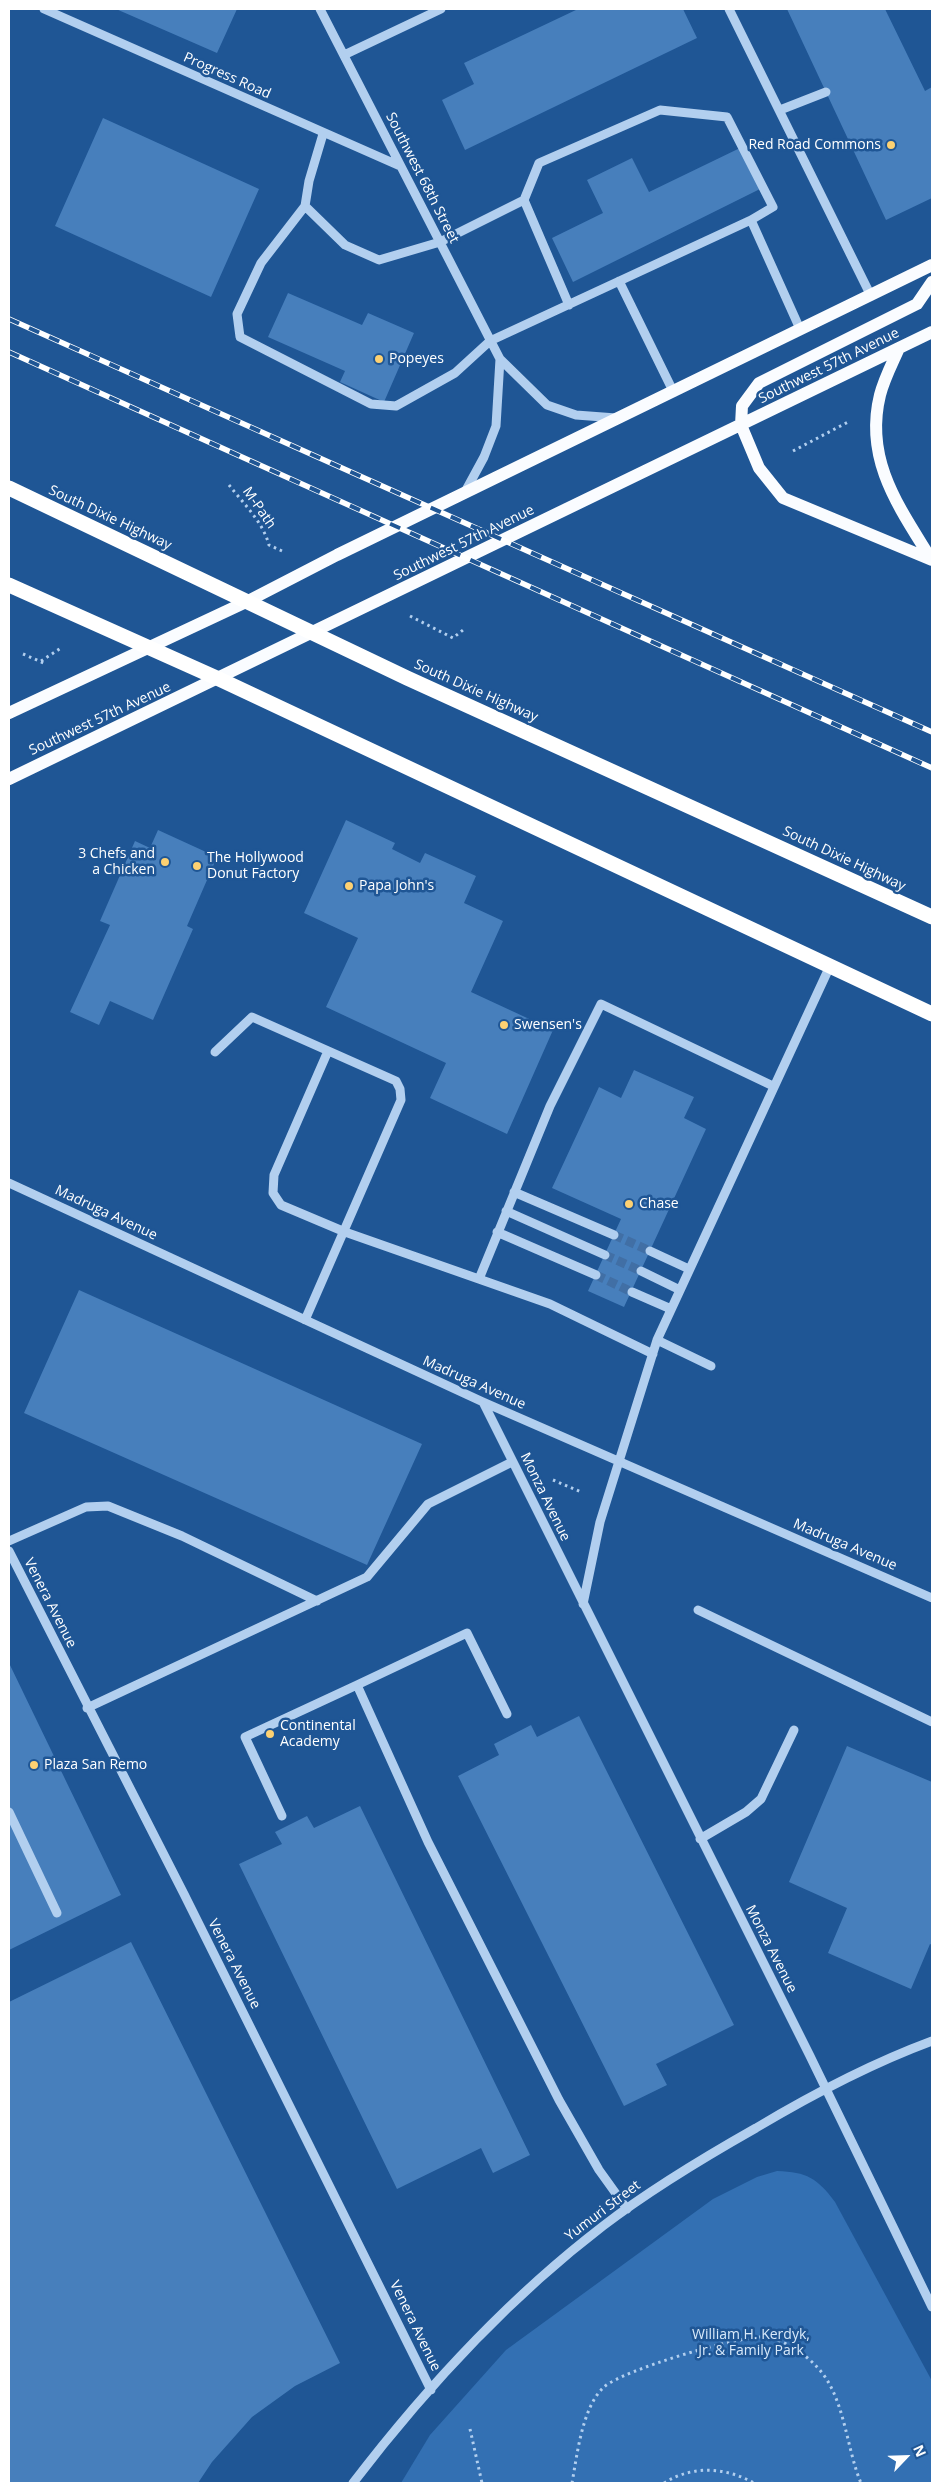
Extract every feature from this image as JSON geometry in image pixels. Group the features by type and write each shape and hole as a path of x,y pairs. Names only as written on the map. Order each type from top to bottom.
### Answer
{"highway":[{"name":"South Dixie Highway","path":"9,488 407,678 932,917"},
{"path":"9,585 218,679 932,1014"}],"main road":[{"path":"9,713 248,601 616,418 932,265"},
{"path":"932,282 917,304 759,383 742,406 740,425 760,468 783,498 932,560"},
{"name":"Southwest 57th Avenue","path":"9,779 314,633 932,332"},
{"path":"899,348 880,395 875,433 877,450 888,484 932,560"}],"street":[{"name":"Progress Road","path":"44,9 323,134 400,166"},
{"name":"Southwest 68th Street","path":"320,9 500,360 547,405 576,415 616,418"},
{"path":"344,55 441,9"},
{"path":"730,9 870,294"},
{"path":"780,110 826,92"},
{"path":"304,206 345,245 379,260 440,242 524,200 539,163 660,110 727,117 773,207 750,220 490,341 455,373 396,406 371,404 240,337 237,314 261,263 304,206 309,181 323,134"},
{"path":"524,200 569,305"},
{"path":"750,220 800,329"},
{"path":"619,281 673,391"},
{"path":"465,493 484,457 496,426 500,360"},
{"path":"583,1604 600,1522 657,1340 830,966"},
{"path":"479,1279 550,1106 601,1004 774,1086"},
{"path":"215,1052 252,1017 396,1081 400,1089 401,1100 305,1320"},
{"path":"328,1051 274,1175 273,1193 281,1205 345,1232 550,1304 653,1354"},
{"name":"Madruga Avenue","path":"9,1183 483,1402 932,1598"},
{"path":"514,1192 614,1235"},
{"path":"506,1211 605,1255"},
{"path":"497,1232 596,1275"},
{"path":"650,1251 689,1269"},
{"path":"641,1271 680,1290"},
{"path":"632,1292 671,1310"},
{"path":"657,1340 711,1366"},
{"name":"Monza Avenue","path":"483,1402 932,2307"},
{"path":"87,1708 367,1578 428,1504 512,1462"},
{"path":"9,1541 86,1507 108,1506 182,1536 317,1601"},
{"name":"Venera Avenue","path":"9,1551 87,1708 188,1903 431,2390"},
{"path":"698,1610 932,1722"},
{"path":"282,1816 245,1737 468,1633 508,1714"},
{"path":"357,1685 428,1842 559,2100 599,2170 627,2208"},
{"path":"700,1839 746,1812 762,1799 794,1730"},
{"path":"9,1812 58,1912"},
{"name":"Yumuri Street","path":"353,2483 431,2390 497,2319 556,2265 627,2208 722,2147 825,2088 878,2062 932,2041"}],"path":[{"path":"792,451 853,420"},
{"name":"M-Path","path":"229,485 267,536 269,545"},
{"path":"453,638 463,630"},
{"path":"41,661 61,648"},
{"path":"23,654 53,668"},
{"path":"552,1480 584,1494"},
{"path":"572,2483 585,2421 592,2404 603,2388 636,2371 690,2353 742,2340 763,2337 782,2342 801,2352 819,2368 842,2413 861,2483"},
{"path":"470,2429 482,2483"},
{"path":"664,2483 685,2473 704,2469 719,2470 739,2475 754,2483"}],"green space":[{"name":"William H. Kerdyk, Jr. & Family Park","path":"777,2171 796,2173 811,2178 823,2187 835,2202 932,2381 932,2483 401,2483 430,2435 506,2350 713,2199 757,2177"}],"building":[{"path":"116,9 237,9 217,53"},
{"path":"578,9 683,9 697,38 465,150 442,100 474,84 464,63"},
{"name":"Red Road Commons","path":"787,9 885,9 925,91 932,87 932,198 886,220"},
{"path":"103,118 259,189 211,297 55,226"},
{"path":"740,148 760,189 573,282 552,238 603,213 587,180 632,158 649,192"},
{"path":"288,293 362,325 368,313 414,333 384,402 340,382 345,371 268,337"},
{"path":"346,820 395,843 392,849 420,863 425,853 476,876 464,903 503,921 471,992 553,1030 507,1134 430,1098 446,1063 326,1007 358,938 304,913"},
{"path":"158,830 217,857 187,926 193,929 153,1020 110,1001 99,1025 70,1012 110,925 100,921 135,841 150,848"},
{"name":"Chase","path":"634,1070 694,1097 684,1118 706,1129 624,1307 588,1291 621,1219 552,1188 599,1087 621,1098"},
{"path":"79,1290 422,1444 367,1565 24,1413"},
{"name":"Plaza San Remo","path":"9,1663 121,1895 9,1950"},
{"path":"579,1716 734,2025 656,2064 667,2085 624,2106 458,1776 499,1755 494,1744 531,1725 537,1737"},
{"path":"847,1746 932,1782 932,1945 930,1944 911,1989 828,1953 847,1908 789,1882"},
{"path":"360,1806 530,2155 493,2173 481,2148 397,2189 239,1864 282,1844 275,1832 307,1816 314,1828"},
{"path":"131,1942 340,2363 295,2386 252,2417 212,2462 198,2483 9,2483 9,2002"}],"tunnel":[{"path":"614,1235 650,1251"},
{"path":"605,1255 641,1271"},
{"path":"596,1275 632,1292"}],"railway":[{"path":"9,319 932,732"},
{"path":"9,352 932,768"}],"place":[{"name":"Red Road Commons","path":"891,145"},
{"name":"Popeyes","path":"379,359"},
{"name":"3 Chefs and a Chicken","path":"165,862"},
{"name":"The Hollywood Donut Factory","path":"197,866"},
{"name":"Papa John's","path":"349,886"},
{"name":"Swensen's","path":"504,1025"},
{"name":"Chase","path":"629,1204"},
{"name":"Continental Academy","path":"270,1734"},
{"name":"Plaza San Remo","path":"34,1765"}]}
